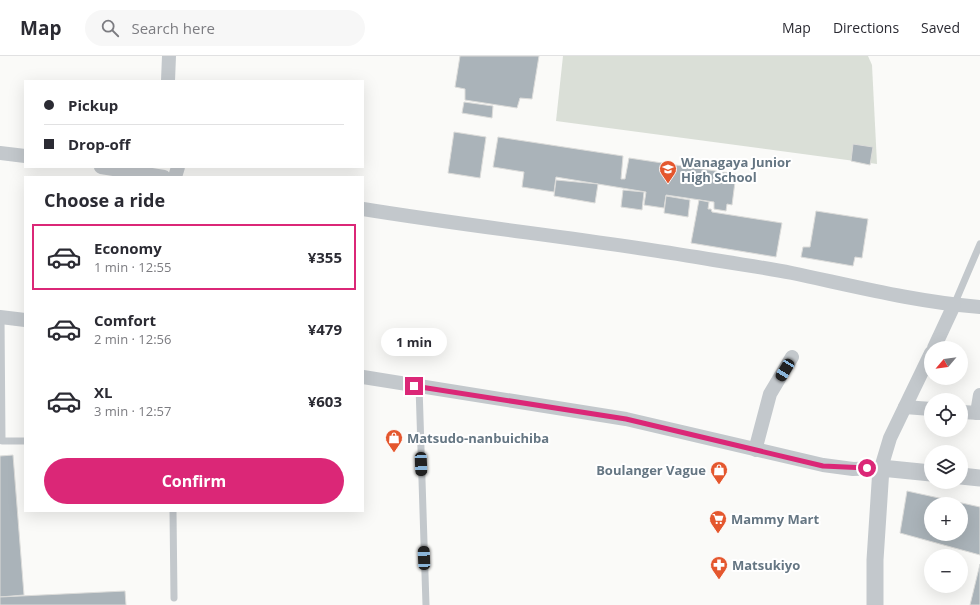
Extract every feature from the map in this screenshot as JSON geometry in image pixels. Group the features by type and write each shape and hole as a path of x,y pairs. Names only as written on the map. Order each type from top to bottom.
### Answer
{"street":[{"path":"168,80 169,56"},
{"path":"0,153 24,156"},
{"path":"107,168 158,176"},
{"path":"364,209 692,256 790,273 954,305 980,307"},
{"path":"937,341 954,305"},
{"path":"0,317 24,320"},
{"path":"756,450 770,394 792,357"},
{"path":"875,605 875,560 881,468 890,438 924,368"},
{"path":"364,378 626,419 823,466 853,469 881,468 924,472"},
{"path":"968,412 978,413 980,396"},
{"path":"905,407 924,408"},
{"path":"968,477 980,478"}],"lane":[{"path":"954,305 980,244"},
{"path":"0,317 2,441 24,441"},
{"path":"419,386 426,605"},
{"path":"173,512 174,598"}],"shaded area":[{"path":"563,56 868,56 872,65 877,164 556,121"}],"building":[{"path":"460,56 539,56 532,99 520,98 517,108 465,100 465,89 455,87"},
{"path":"464,102 493,106 492,118 462,113"},
{"path":"454,132 486,137 480,178 448,173"},
{"path":"498,137 623,156 621,179 625,179 629,158 736,174 732,205 727,204 726,211 714,209 714,202 666,195 664,208 644,205 646,192 556,177 554,192 522,187 524,172 493,167"},
{"path":"853,144 873,147 870,165 851,161"},
{"path":"556,180 598,184 595,203 554,196"},
{"path":"623,190 644,192 642,210 621,207"},
{"path":"666,196 690,200 688,217 664,213"},
{"path":"699,200 709,202 708,209 711,209 712,212 782,223 776,257 691,243"},
{"path":"816,211 868,219 862,258 855,257 853,266 801,257 803,247 810,247"},
{"path":"13,455 24,595 0,597 0,456"},
{"path":"907,491 934,497 924,497 924,540 900,533"},
{"path":"968,504 980,507 980,555 968,552 968,549 958,549 929,541 968,541"},
{"path":"980,564 980,605 970,605"},
{"path":"125,591 126,605 0,605 0,597"}],"place":[{"name":"Wanagaya Junior High School","path":"668,184"},
{"name":"Matsudo-nanbuichiba","path":"394,453"},
{"name":"Boulanger Vague","path":"719,485"},
{"name":"Mammy Mart","path":"718,534"},
{"name":"Matsukiyo","path":"719,580"}],"route":[{"path":"414,386 626,419 823,466 853,469 867,468"}]}
